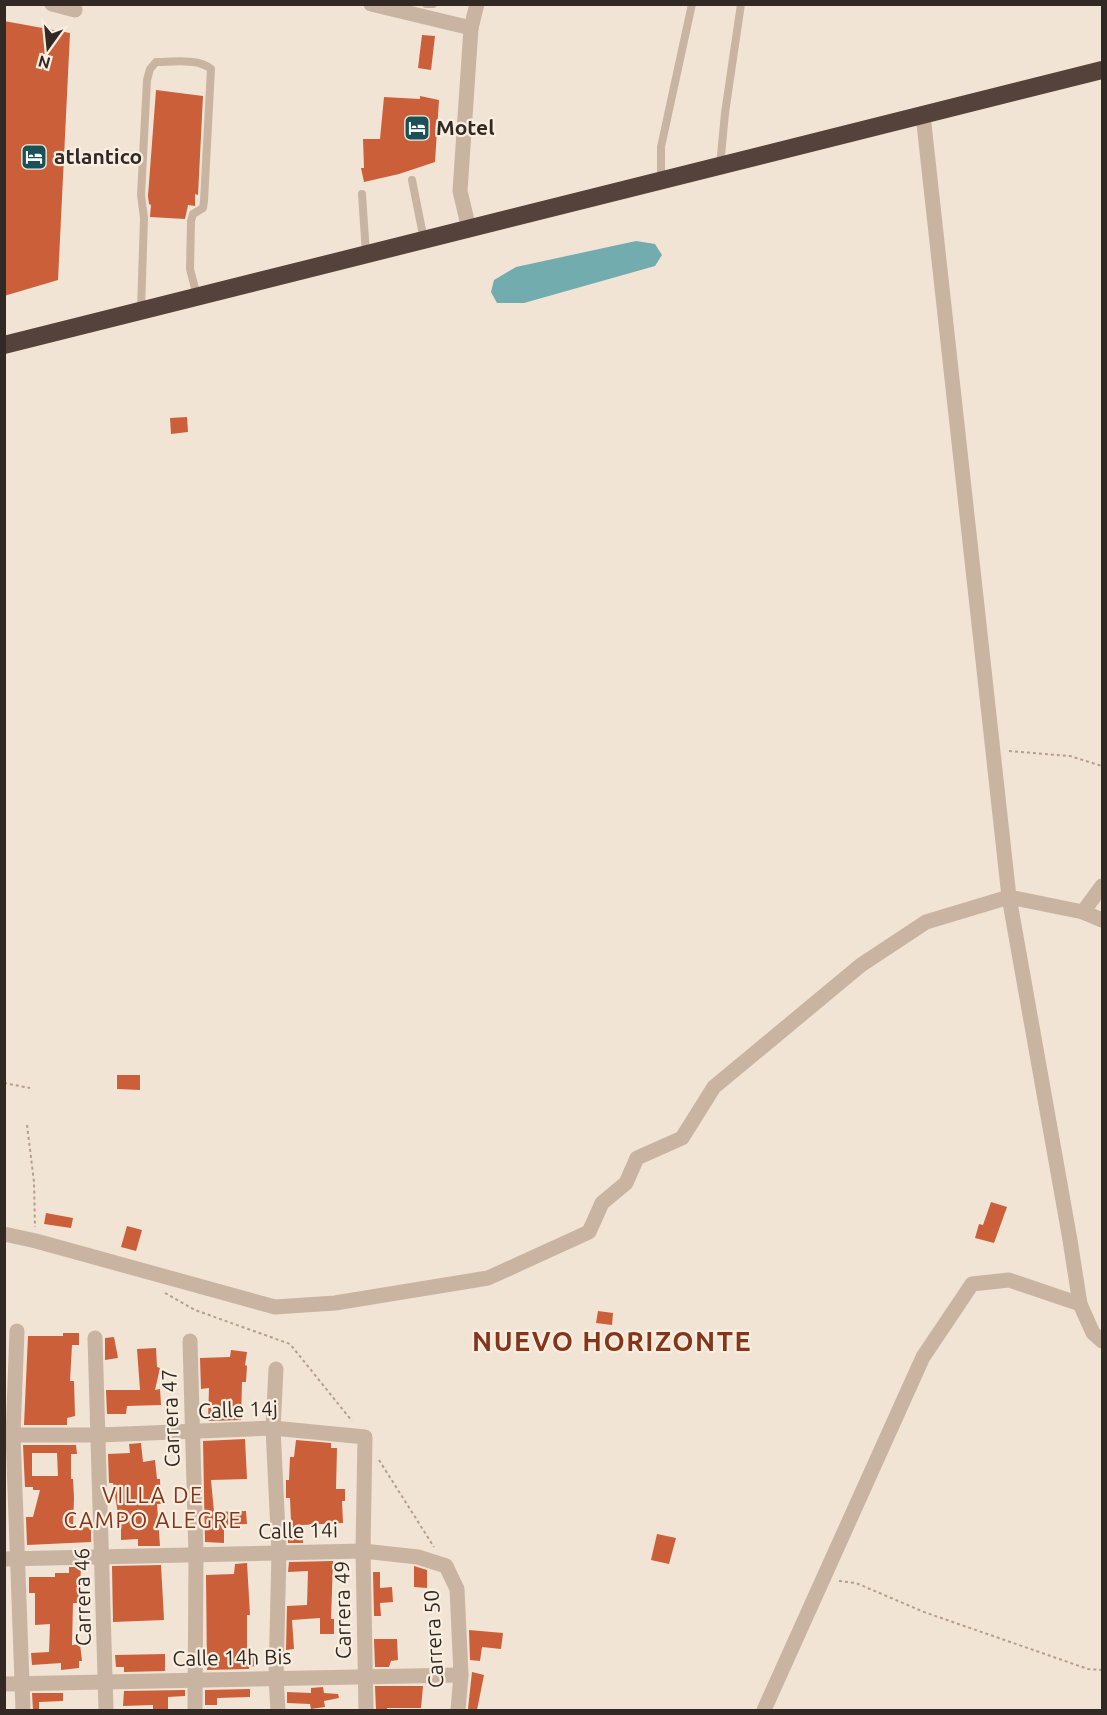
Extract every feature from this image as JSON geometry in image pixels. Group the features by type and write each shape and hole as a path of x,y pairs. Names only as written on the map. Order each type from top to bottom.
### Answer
{"highway":[{"path":"4,345 1102,70"}],"street":[{"path":"52,4 75,10"},
{"path":"371,4 471,28"},
{"path":"469,229 460,191 471,28 477,4"},
{"path":"922,115 1009,897 1080,1304 1092,1333 1102,1341"},
{"path":"1083,912 1102,886"},
{"path":"4,1234 36,1240 275,1307 335,1303 488,1278 589,1232 602,1203 626,1184 636,1158 682,1138 714,1088 861,965 926,922 1009,897 1083,912 1102,920"},
{"path":"764,1710 924,1357 972,1284 1009,1280 1080,1304"},
{"path":"17,1331 9,1435 11,1559 23,1683 23,1710"},
{"name":"Carrera 46","path":"95,1338 106,1710"},
{"name":"Carrera 47","path":"190,1341 196,1555 195,1710"},
{"path":"276,1369 273,1428 279,1552 276,1678 278,1710"},
{"name":"Calle 14j","path":"9,1435 99,1435 273,1428 365,1437"},
{"name":"Carrera 49","path":"365,1437 363,1551 366,1710"},
{"name":"Calle 14i","path":"11,1559 363,1551 418,1557 446,1566"},
{"name":"Carrera 50","path":"446,1566 457,1589 461,1675 458,1710"},
{"name":"Calle 14h Bis","path":"4,1684 461,1675"}],"lane":[{"path":"426,4 433,4"},
{"path":"661,181 661,147 692,4"},
{"path":"720,166 725,113 741,4"},
{"path":"141,311 144,218 141,195 147,80 150,69 156,62 200,63 211,69 204,201 202,208 193,214 191,221 190,269 197,297"},
{"path":"412,180 424,240"},
{"path":"362,194 366,255"}],"path":[{"path":"994,750 1070,756 1102,766"},
{"path":"6,1084 30,1088"},
{"path":"27,1125 34,1182 36,1240"},
{"path":"158,1288 195,1310 290,1344 365,1437 446,1566"},
{"path":"824,1579 856,1583 924,1612 1088,1669 1102,1670"}],"water":[{"path":"636,241 655,244 662,255 655,266 524,303 497,303 491,292 494,280 516,267"}],"building":[{"name":"atlantico","path":"4,21 70,33 58,280 4,296"},
{"path":"422,35 435,36 431,70 418,68"},
{"path":"156,90 203,96 198,195 195,194 195,206 188,205 185,219 150,217 151,205 148,196"},
{"path":"420,96 439,100 435,162 364,182 361,168 364,168 363,139 380,139 384,97 420,99"},
{"path":"187,417 188,432 171,434 170,418"},
{"path":"117,1075 140,1075 140,1090 117,1089"},
{"path":"991,1202 1007,1207 994,1243 975,1238 979,1224 983,1225"},
{"path":"46,1213 73,1218 71,1228 44,1224"},
{"path":"127,1226 142,1230 136,1251 121,1247"},
{"path":"598,1311 613,1313 612,1325 596,1323"},
{"path":"63,1333 79,1333 79,1345 72,1345 70,1381 74,1381 75,1416 67,1418 67,1425 24,1425 28,1336 63,1336"},
{"path":"114,1337 118,1358 105,1360 105,1338"},
{"path":"156,1348 157,1367 160,1368 155,1390 160,1389 161,1405 127,1406 126,1414 107,1414 106,1390 140,1390 137,1349"},
{"path":"231,1350 247,1352 246,1382 242,1382 241,1420 208,1421 209,1388 201,1389 200,1358 230,1357"},
{"path":"245,1439 247,1479 211,1480 214,1512 246,1511 247,1524 224,1525 224,1543 205,1542 203,1441"},
{"path":"296,1440 331,1443 331,1448 337,1448 336,1489 345,1489 345,1501 342,1501 343,1523 302,1525 303,1543 288,1543 287,1521 291,1521 290,1498 286,1498 286,1480 289,1480 290,1457 294,1457"},
{"path":"141,1443 143,1462 155,1460 157,1479 160,1479 161,1504 157,1504 160,1546 138,1546 138,1539 121,1540 121,1528 117,1529 116,1514 118,1514 113,1483 109,1483 108,1454 130,1453 129,1444"},
{"path":"23,1445 76,1445 77,1454 71,1454 74,1498 73,1528 91,1527 91,1542 27,1545 26,1517 33,1517 40,1490 25,1487","holes":["32,1453 57,1453 58,1476 32,1476"]},
{"path":"657,1534 676,1538 669,1564 651,1560"},
{"path":"333,1561 331,1619 334,1619 334,1634 320,1634 320,1618 292,1620 294,1649 286,1650 287,1606 307,1605 308,1571 288,1572 289,1562"},
{"path":"247,1563 250,1615 247,1615 247,1654 253,1653 255,1666 249,1669 207,1670 206,1575 234,1574 235,1564"},
{"path":"161,1565 164,1620 113,1622 112,1566"},
{"path":"414,1566 427,1570 427,1588 414,1587"},
{"path":"69,1567 81,1567 79,1603 73,1603 72,1645 80,1644 82,1661 79,1661 79,1668 61,1670 61,1663 32,1665 31,1653 49,1652 50,1624 35,1625 35,1593 29,1593 29,1577 55,1577 55,1573 69,1573"},
{"path":"373,1572 380,1572 380,1588 392,1587 393,1602 380,1603 381,1616 374,1616"},
{"path":"469,1630 503,1633 501,1649 482,1647 480,1661 470,1660"},
{"path":"374,1639 397,1639 398,1660 391,1661 389,1667 375,1667"},
{"path":"165,1654 165,1671 124,1672 124,1667 116,1667 115,1655"},
{"path":"472,1672 484,1675 477,1710 468,1709"},
{"path":"375,1686 423,1686 421,1708 376,1710"},
{"path":"323,1687 324,1693 338,1694 339,1698 324,1701 325,1707 311,1709 310,1704 287,1703 287,1692 311,1693 311,1688"},
{"path":"250,1689 250,1697 217,1698 217,1705 205,1705 205,1690"},
{"path":"185,1690 185,1696 168,1697 168,1710 153,1710 153,1705 123,1706 124,1691"},
{"path":"32,1693 63,1693 63,1701 39,1702 39,1710 33,1710"}],"place":[{"name":"Motel","path":"417,128"},
{"name":"atlantico","path":"34,157"}],"district":[{"name":"NUEVO HORIZONTE","path":"612,1342"},
{"name":"VILLA DE CAMPO ALEGRE","path":"153,1508"}]}
